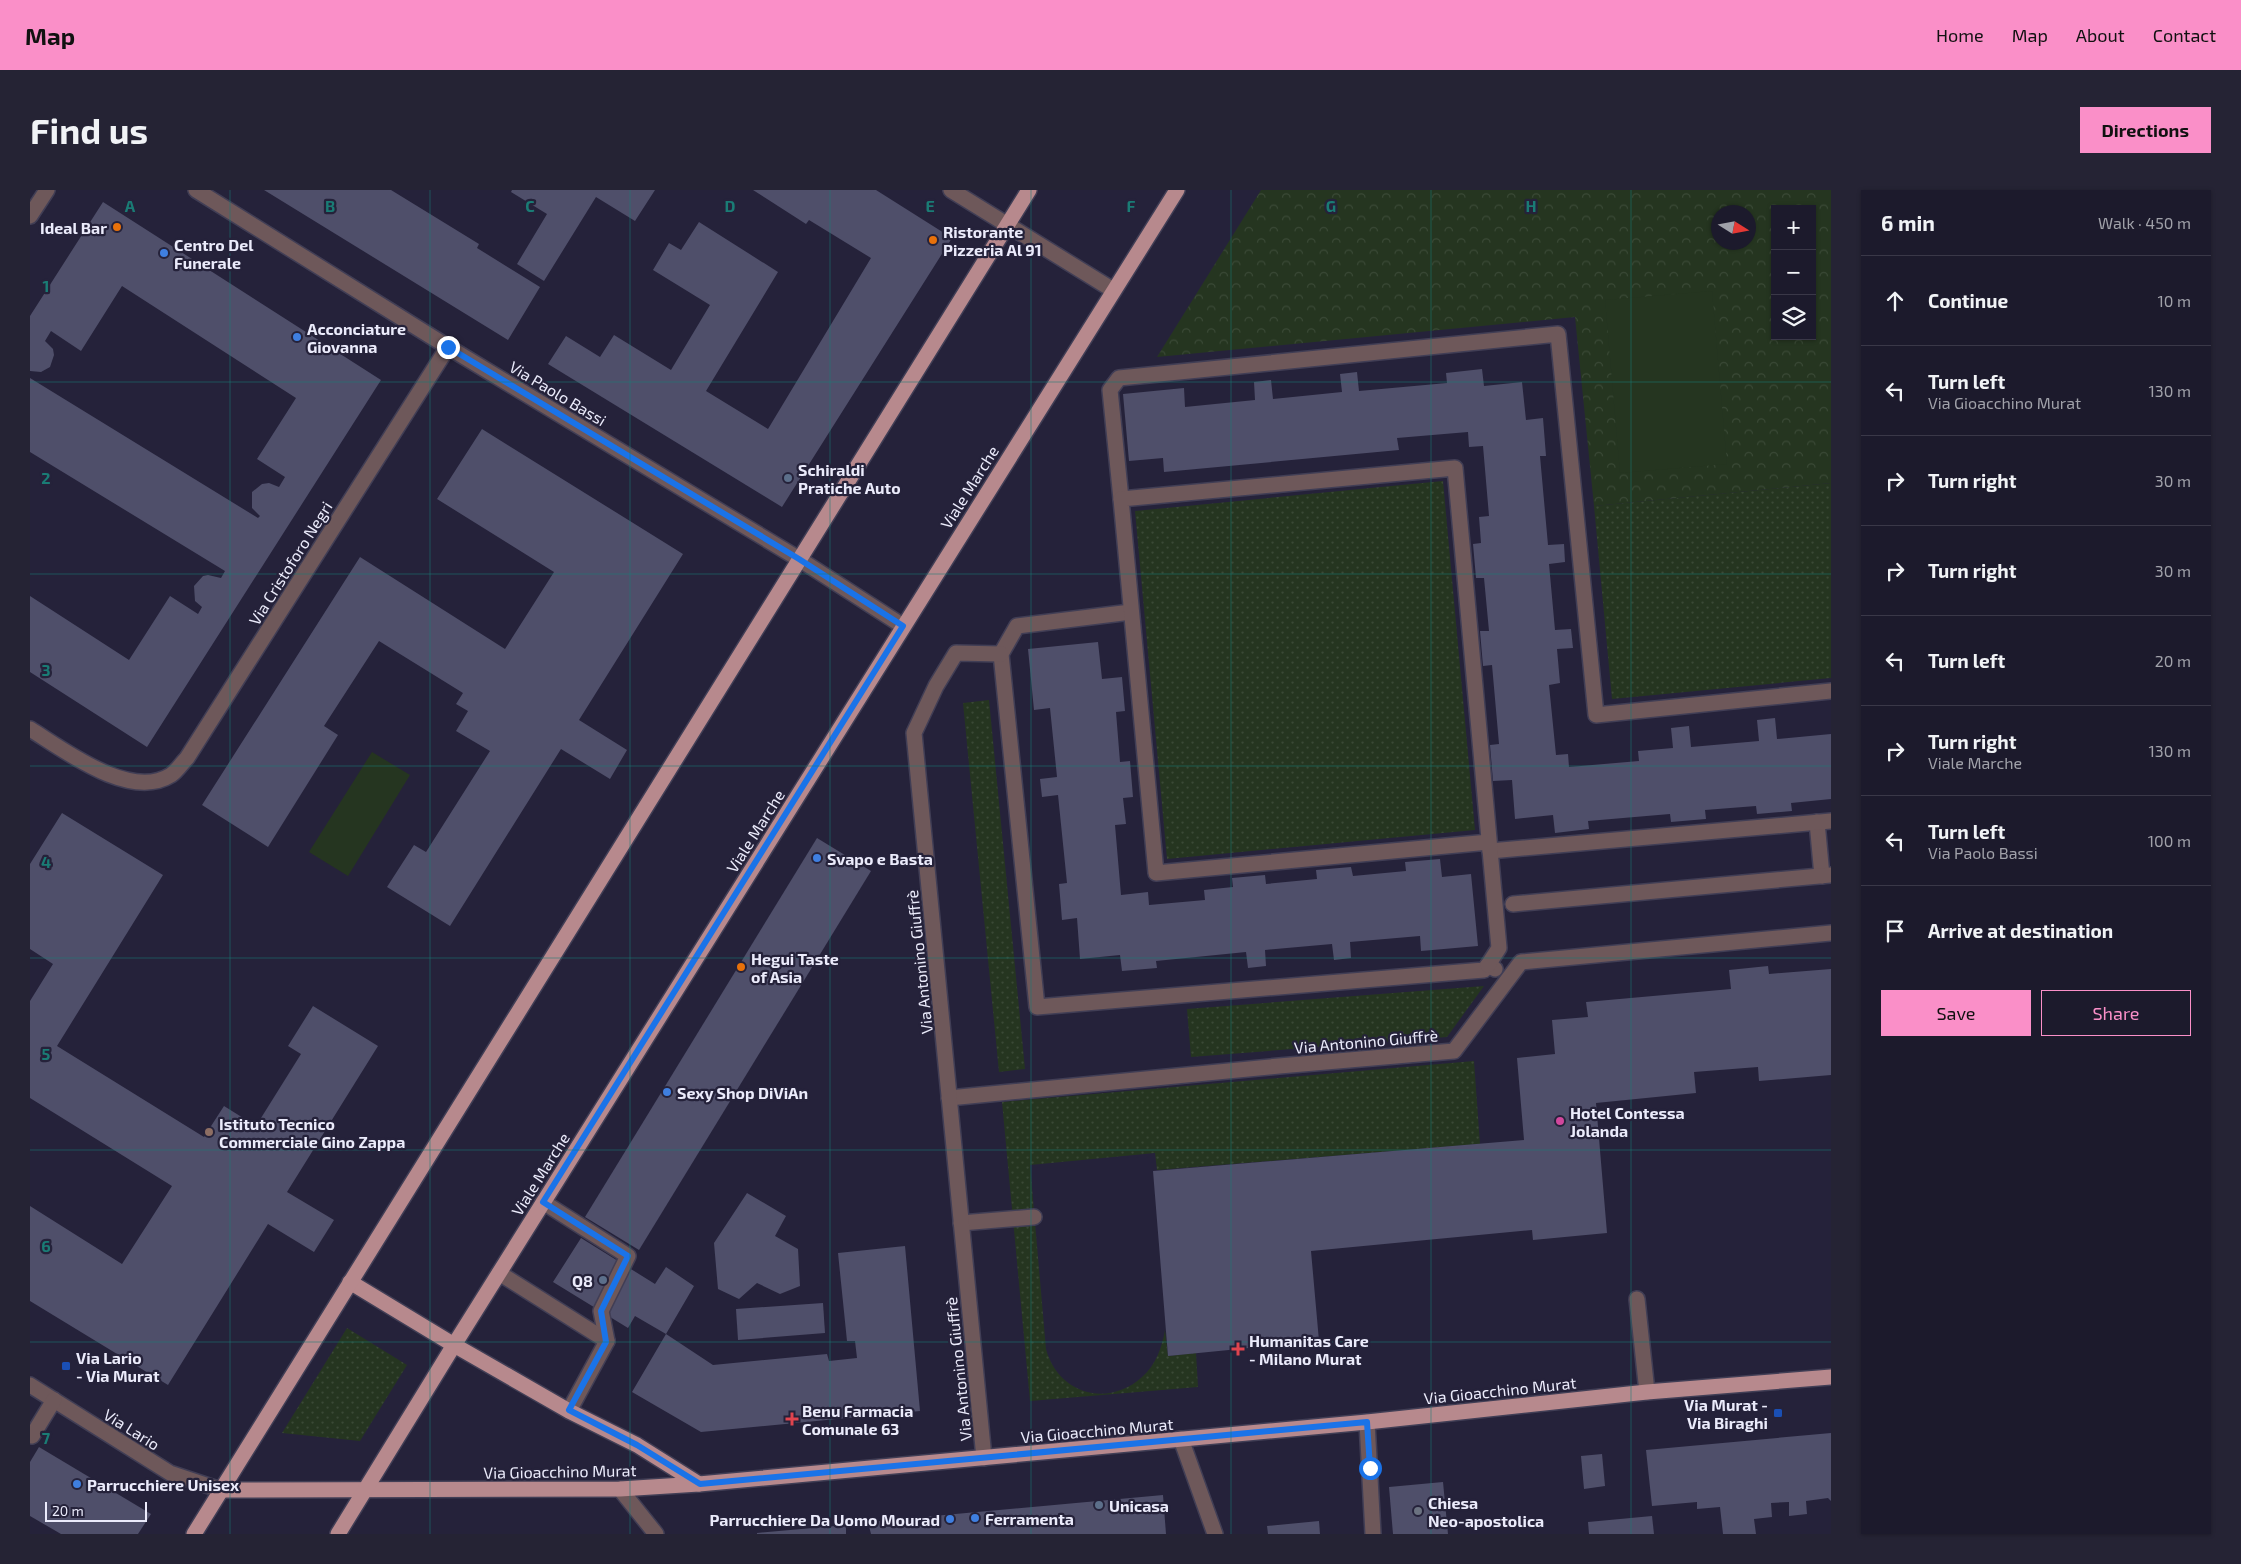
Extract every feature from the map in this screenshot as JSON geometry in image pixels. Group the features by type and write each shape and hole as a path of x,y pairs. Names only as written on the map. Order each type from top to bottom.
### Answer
{"main road":[{"path":"194,1534 1029,190"},
{"name":"Viale Marche","path":"338,1534 543,1202 1177,190"},
{"path":"350,1282 454,1345 569,1410 637,1445 700,1484"},
{"name":"Via Gioacchino Murat","path":"364,1491 620,1489 700,1484 1367,1422 1646,1392 1831,1377"},
{"path":"221,1490 364,1491"}],"street":[{"path":"30,216 47,190"},
{"name":"Via Paolo Bassi","path":"196,190 448,347 799,559 903,626"},
{"path":"951,190 1113,290"},
{"path":"1513,904 1826,875 1824,822 1156,873 1110,390 1119,378 1558,334 1596,715 1831,691"},
{"name":"Via Cristoforo Negri","path":"30,729 96,769 124,780 148,782 171,775 187,758 448,347"},
{"path":"1121,499 1455,468 1499,948 1491,967 1484,970 1037,1007 1001,654 1018,626 1131,612"},
{"name":"Via Antonino Giuffrè","path":"984,1458 914,733 936,686 956,653 1001,654"},
{"name":"Via Antonino Giuffrè","path":"950,1098 1454,1051 1521,962 1831,933"},
{"path":"543,1202 628,1256 601,1311 606,1342 569,1410"},
{"path":"961,1223 1034,1217"},
{"path":"499,1273 606,1342"},
{"path":"1637,1299 1646,1392"},
{"name":"Via Lario","path":"30,1385 170,1473 221,1490"},
{"path":"32,1436 54,1400"},
{"path":"1367,1422 1373,1534"},
{"path":"1181,1439 1215,1534"},
{"path":"620,1489 656,1534"}],"green space":[{"path":"1261,190 1831,190 1831,483 1594,506 1575,317 1157,357"},
{"path":"1712,291 1727,464 1620,473 1605,300"},
{"path":"1443,481 1475,830 1167,859 1135,511"},
{"path":"1831,483 1831,678 1612,699 1594,506"},
{"path":"989,700 1025,1069 999,1072 963,703"},
{"path":"372,752 410,775 348,876 309,852"},
{"path":"1484,986 1447,1037 1191,1057 1187,1009"},
{"path":"1474,1061 1480,1144 1157,1170 1155,1153 1030,1165 1046,1349 1052,1364 1061,1377 1073,1386 1086,1392 1100,1394 1129,1387 1147,1372 1155,1361 1165,1330 1168,1356 1196,1353 1198,1387 1030,1401 1002,1102"},
{"path":"347,1328 407,1365 360,1441 282,1433"}],"building":[{"path":"264,190 391,190 479,244 477,248 540,287 508,340"},
{"path":"512,190 655,190 635,221 596,197 544,281 517,264 547,214 511,192"},
{"path":"753,190 876,190 952,238 782,507 548,364 566,336 600,357 614,335 671,370 710,305 653,270 669,243 681,250 699,222 778,272 706,391 768,429 871,258 809,220 806,224"},
{"path":"103,202 381,380 147,747 30,672 30,596 129,660 170,596 198,614 202,607 195,601 194,586 203,576 208,575 221,578 225,571 30,452 30,378 258,518 260,516 252,508 252,492 262,484 269,483 279,487 285,477 257,459 296,398 122,286 81,351 51,331 45,341 53,349 54,355 50,367 41,372 30,371 30,316"},
{"path":"1482,369 1484,386 1522,382 1526,420 1543,418 1546,456 1540,456 1548,545 1564,544 1565,562 1549,564 1555,630 1571,629 1573,648 1557,649 1560,683 1549,685 1556,755 1568,754 1569,767 1639,761 1638,751 1673,748 1671,728 1689,726 1691,747 1759,741 1757,720 1775,718 1777,739 1831,734 1831,799 1791,803 1792,811 1757,814 1756,806 1705,810 1706,819 1671,822 1670,814 1588,821 1589,829 1555,833 1553,815 1515,819 1512,780 1493,781 1490,745 1499,744 1492,665 1483,666 1480,631 1489,631 1484,578 1476,578 1473,544 1481,543 1479,517 1489,516 1483,446 1469,447 1468,432 1397,438 1399,450 1164,472 1163,458 1129,461 1123,394 1184,388 1185,407 1255,400 1254,382 1271,380 1273,399 1342,392 1340,374 1357,372 1359,391 1447,383 1446,373"},
{"path":"482,429 683,554 579,720 627,750 610,779 561,749 450,926 387,887 414,845 426,852 490,751 456,731 468,711 456,704 463,693 379,641 324,726 338,735 268,847 202,805 360,557 505,649 554,572 437,499"},
{"path":"1098,642 1102,679 1122,677 1125,711 1116,712 1120,762 1130,761 1133,797 1123,798 1126,824 1115,825 1121,895 1148,892 1149,905 1205,900 1204,890 1233,887 1232,878 1265,875 1266,884 1317,879 1316,870 1351,867 1353,876 1406,871 1405,862 1440,859 1442,877 1471,874 1478,946 1421,951 1420,936 1350,942 1351,958 1334,960 1332,944 1265,950 1266,966 1248,968 1246,952 1156,961 1157,968 1122,971 1120,955 1080,959 1077,918 1062,920 1059,884 1067,883 1058,795 1042,797 1040,779 1057,777 1050,708 1034,710 1028,649"},
{"path":"62,813 163,875 57,1046 204,1137 224,1106 256,1126 301,1054 288,1046 313,1006 378,1046 287,1192 334,1220 314,1252 268,1224 168,1385 30,1301 30,1206 122,1264 172,1186 30,1098 30,1001 53,964 30,949 30,864"},
{"path":"817,838 871,871 639,1250 585,1217"},
{"path":"1768,966 1769,974 1831,969 1831,1075 1759,1081 1758,1067 1694,1072 1696,1093 1596,1103 1607,1233 1533,1240 1532,1230 1311,1251 1319,1341 1168,1356 1153,1171 1524,1140 1517,1058 1555,1054 1552,1020 1588,1017 1586,1002 1731,989 1729,970"},
{"path":"747,1193 786,1216 775,1236 798,1249 800,1286 780,1294 757,1283 739,1299 718,1289 714,1243"},
{"path":"581,1238 655,1284 666,1267 694,1286 666,1334 635,1316 628,1328 553,1282"},
{"path":"905,1246 920,1411 701,1432 632,1392 666,1334 713,1365 827,1354 829,1361 857,1358 855,1341 847,1341 838,1253"},
{"path":"823,1303 825,1333 738,1340 736,1309"},
{"path":"1831,1433 1831,1501 1828,1498 1806,1501 1807,1514 1789,1516 1789,1502 1771,1503 1772,1517 1754,1519 1756,1534 1723,1534 1720,1507 1697,1509 1697,1502 1652,1506 1646,1450"},
{"path":"39,1447 151,1514 138,1534 61,1534 30,1516 30,1462"},
{"path":"1602,1454 1605,1486 1584,1489 1581,1456"},
{"name":"Chiesa Neo-apostolica","path":"1443,1482 1448,1534 1393,1534 1389,1487"},
{"path":"1163,1495 1166,1534 871,1534 868,1522"},
{"path":"1652,1516 1654,1534 1589,1534 1588,1522"},
{"path":"1319,1521 1320,1534 1268,1534 1267,1526"},
{"path":"846,1525 846,1534 757,1534 757,1533"}],"place":[{"name":"Ideal Bar","path":"117,227"},
{"name":"Ristorante Pizzeria Al 91","path":"933,240"},
{"name":"Centro Del Funerale","path":"164,253"},
{"name":"Acconciature Giovanna","path":"297,337"},
{"name":"Schiraldi Pratiche Auto","path":"788,478"},
{"name":"Svapo e Basta","path":"817,858"},
{"name":"Hegui Taste of Asia","path":"741,967"},
{"name":"Sexy Shop DiViAn","path":"667,1092"},
{"name":"Hotel Contessa Jolanda","path":"1560,1121"},
{"name":"Istituto Tecnico Commerciale Gino Zappa","path":"209,1132"},
{"name":"Q8","path":"603,1280"},
{"name":"Humanitas Care - Milano Murat","path":"1238,1349"},
{"name":"Via Lario - Via Murat","path":"66,1366"},
{"name":"Via Murat - Via Biraghi","path":"1778,1413"},
{"name":"Benu Farmacia Comunale 63","path":"792,1419"},
{"name":"Parrucchiere Unisex","path":"77,1484"},
{"name":"Unicasa","path":"1099,1505"},
{"name":"Chiesa Neo-apostolica","path":"1418,1511"},
{"name":"Ferramenta","path":"975,1518"},
{"name":"Parrucchiere Da Uomo Mourad","path":"950,1519"}],"route":[{"path":"448,347 799,559 903,626 543,1202 628,1256 601,1311 606,1342 569,1410 637,1445 700,1484 1367,1422 1370,1468"}]}
